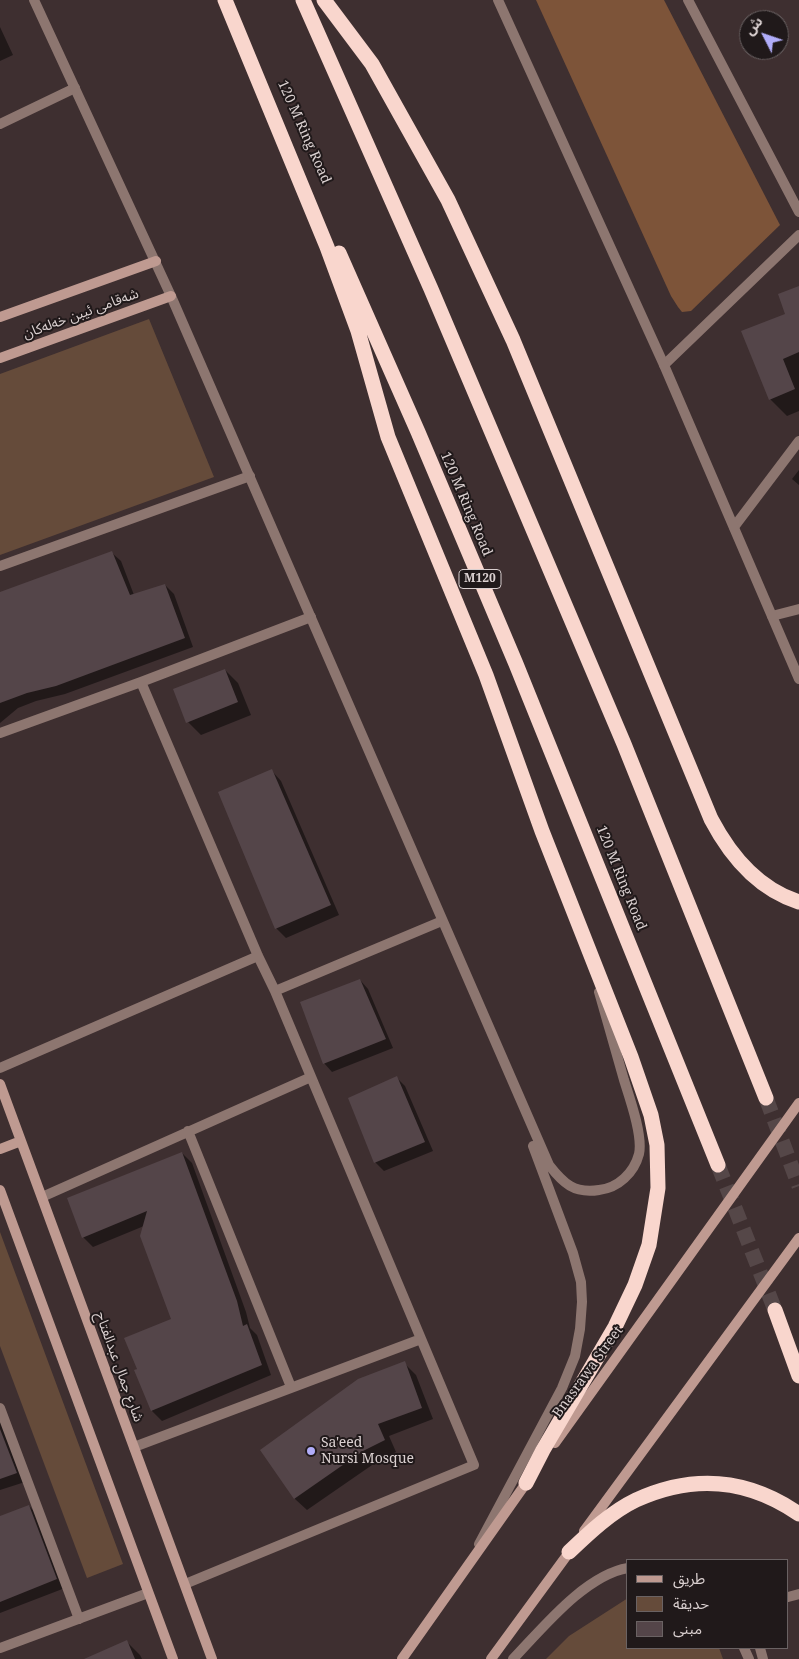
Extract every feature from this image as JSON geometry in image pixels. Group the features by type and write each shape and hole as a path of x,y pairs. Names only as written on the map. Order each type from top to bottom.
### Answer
{"highway":[{"path":"226,0 327,247 358,332 388,437 486,675 538,822 651,1115 657,1145 658,1188 649,1245 635,1286 615,1327 543,1450 526,1483"},
{"name":"120 M Ring Road","path":"226,0 414,423 505,637 718,1165"},
{"path":"303,0 431,289 620,735 766,1098"},
{"path":"324,0 372,64 448,200 513,340 716,828 732,854 748,871 767,887 799,902"},
{"path":"774,1310 799,1376"},
{"path":"569,1552 594,1529 635,1501 688,1484 715,1483 750,1489 783,1503 799,1514"}],"main road":[{"name":"شەقامی ئیبن خەلەکان","path":"0,317 156,261"},
{"name":"شەقامی ئیبن خەلەکان","path":"0,358 171,296"},
{"name":"شارع جمال عبدالفتاح","path":"0,1084 212,1659"},
{"name":"Bnasrawa Street","path":"402,1659 469,1562 799,1103"},
{"path":"0,1149 21,1141"},
{"path":"0,1190 173,1659"},
{"path":"491,1659 799,1238"}],"street":[{"path":"34,0 156,261 548,1165 560,1180 570,1187 597,1191 613,1187 630,1172 639,1154 639,1138 633,1110 582,933"},
{"path":"498,0 664,364 799,678"},
{"path":"688,0 799,212"},
{"path":"0,124 75,88"},
{"path":"664,364 799,235"},
{"path":"734,527 799,441"},
{"path":"0,566 250,476"},
{"path":"772,616 799,609"},
{"path":"0,734 310,617"},
{"path":"141,682 258,956 275,991 474,1465 185,1584"},
{"path":"275,991 442,921"},
{"path":"0,1068 258,956"},
{"path":"469,1562 562,1388 575,1356 582,1302 580,1282 573,1253 504,1065"},
{"path":"42,1197 311,1077"},
{"path":"188,1131 291,1388"},
{"path":"134,1447 421,1338"},
{"path":"0,1408 80,1619"},
{"path":"513,1659 553,1617 581,1592 600,1578 626,1569"},
{"path":"0,1648 148,1593"}],"green space":[{"path":"149,319 214,477 0,555 0,374"},
{"path":"0,1232 123,1564 87,1578 0,1346"},
{"path":"626,1599 626,1649 719,1649 723,1659 546,1659 569,1636"}],"shaded area":[{"path":"536,0 664,0 780,225 691,311 682,312 671,296"}],"building":[{"path":"799,286 799,352 783,359 795,389 769,400 741,331 785,314 778,294"},
{"path":"112,551 130,595 165,584 185,638 56,686 27,693 0,703 0,592"},
{"path":"225,669 238,702 186,723 173,689"},
{"path":"272,769 331,905 275,929 218,792"},
{"path":"360,979 386,1039 323,1064 300,1002"},
{"path":"397,1076 425,1142 374,1163 348,1098"},
{"path":"182,1152 237,1301 243,1326 247,1324 262,1365 151,1411 134,1370 137,1369 124,1338 171,1319 140,1236 147,1211 82,1238 67,1198"},
{"path":"405,1361 422,1408 378,1424 385,1440 363,1451 294,1499 260,1450 358,1379"},
{"path":"0,1429 17,1473 0,1479"},
{"path":"29,1505 57,1579 0,1602 0,1516"},
{"path":"127,1640 135,1659 84,1659"}],"tunnel":[{"path":"766,1098 799,1186"},
{"path":"718,1165 775,1310"}],"place":[{"name":"Sa'eed Nursi Mosque","path":"311,1451"}]}
